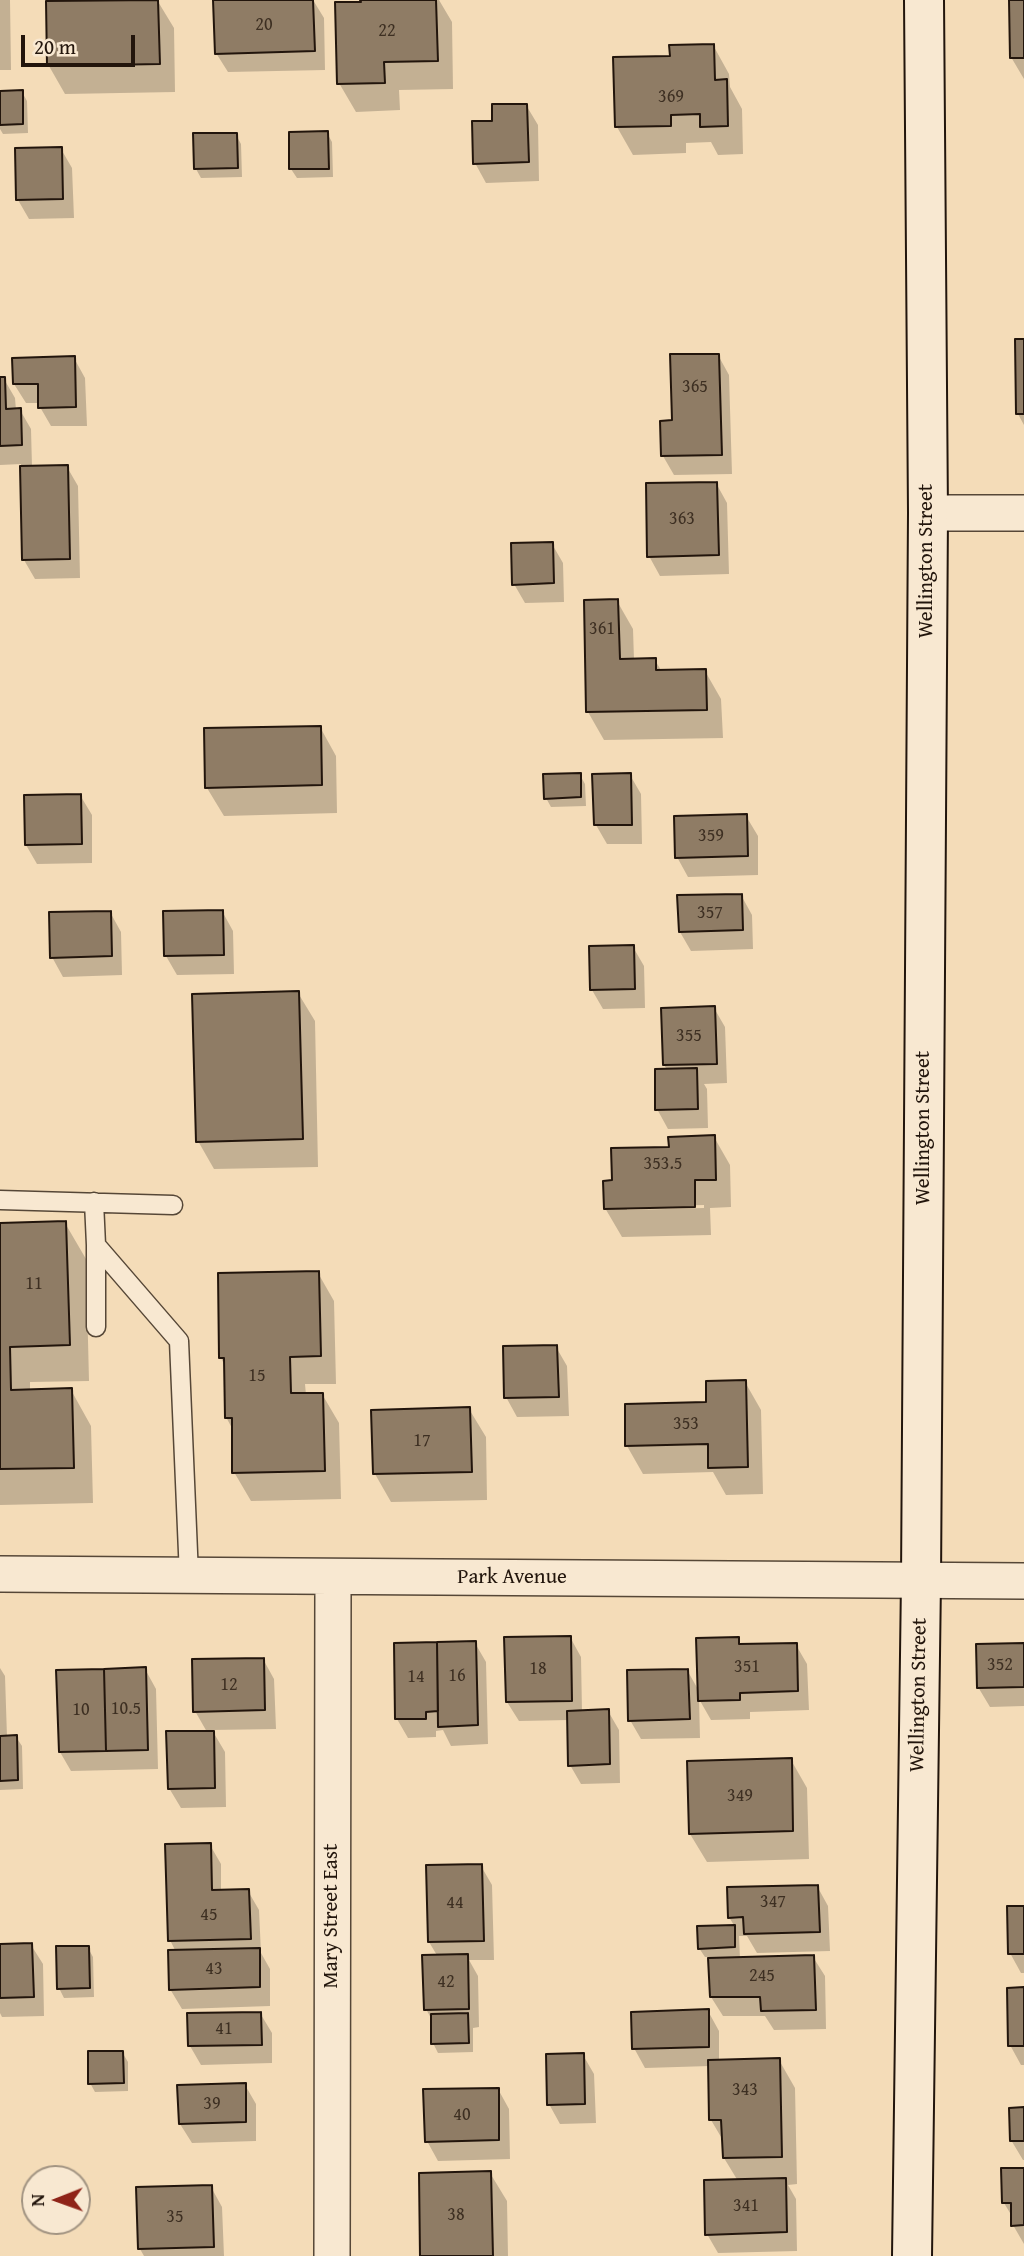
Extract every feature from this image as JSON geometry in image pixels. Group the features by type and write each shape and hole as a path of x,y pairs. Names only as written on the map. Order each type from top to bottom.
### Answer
{"street":[{"name":"Wellington Street","path":"912,2256 921,1580 928,513 924,0"},
{"path":"928,513 1024,513"},
{"name":"Park Avenue","path":"0,1574 1024,1581"},
{"name":"Mary Street East","path":"332,2256 333,1577"}],"lane":[{"path":"0,1200 173,1205"},
{"path":"94,1202 96,1327"},
{"path":"96,1245 179,1341 189,1576"}],"building":[{"path":"158,0 160,64 47,66 46,1"},
{"path":"213,0 313,0 315,51 215,54"},
{"path":"360,0 436,0 438,61 384,62 385,83 337,84 335,2 361,2"},
{"path":"1009,0 1024,0 1024,58 1010,58"},
{"path":"714,44 715,80 727,79 728,126 700,127 700,114 671,115 671,126 615,127 613,57 670,56 669,45"},
{"path":"23,90 23,124 0,125 0,91"},
{"path":"492,104 527,104 529,162 473,164 472,121 492,121"},
{"path":"328,131 329,169 289,169 289,132"},
{"path":"193,133 237,133 238,168 194,169"},
{"path":"62,147 63,199 16,200 15,148"},
{"path":"1015,339 1024,339 1024,414 1016,414"},
{"path":"670,354 719,354 722,455 661,456 660,421 672,420"},
{"path":"75,356 76,407 38,408 38,384 13,384 12,358"},
{"path":"0,377 5,377 6,409 21,408 22,445 0,446"},
{"path":"68,465 70,559 22,560 20,466"},
{"path":"717,482 719,555 647,557 646,483"},
{"path":"553,542 554,583 512,585 511,543"},
{"path":"618,599 620,659 656,658 656,670 706,669 707,710 586,712 584,600"},
{"path":"321,726 322,785 205,788 204,728"},
{"path":"581,773 581,797 544,799 543,774"},
{"path":"631,773 632,825 594,825 592,774"},
{"path":"81,794 82,844 25,845 24,795"},
{"path":"747,814 748,856 675,858 674,816"},
{"path":"742,894 743,930 679,932 677,895"},
{"path":"223,910 224,955 164,956 163,911"},
{"path":"111,911 112,956 50,958 49,912"},
{"path":"634,945 635,989 590,990 589,946"},
{"path":"299,991 303,1139 196,1142 192,994"},
{"path":"715,1006 717,1064 663,1065 661,1008"},
{"path":"697,1068 698,1109 655,1110 655,1069"},
{"path":"715,1135 716,1180 695,1180 695,1207 604,1209 603,1181 612,1180 611,1148 669,1147 668,1137"},
{"path":"66,1221 70,1345 10,1347 11,1390 72,1388 74,1468 0,1469 0,1223"},
{"path":"319,1271 321,1356 290,1357 291,1393 323,1393 325,1471 232,1473 232,1418 225,1418 224,1358 219,1358 218,1273"},
{"path":"557,1345 559,1397 504,1398 503,1346"},
{"path":"746,1380 748,1467 708,1468 708,1444 625,1446 625,1404 706,1402 706,1381"},
{"path":"470,1407 472,1472 373,1474 371,1410"},
{"path":"571,1636 572,1701 506,1702 504,1637"},
{"path":"739,1637 739,1644 797,1643 798,1691 740,1693 740,1700 698,1701 696,1638"},
{"path":"476,1641 478,1725 438,1727 437,1642"},
{"path":"437,1642 438,1711 426,1712 426,1719 395,1719 394,1643"},
{"path":"1024,1643 1024,1687 977,1688 976,1644"},
{"path":"264,1658 265,1710 193,1712 192,1659"},
{"path":"146,1667 148,1750 106,1751 104,1669"},
{"path":"104,1669 106,1751 59,1752 56,1670"},
{"path":"688,1669 690,1719 628,1721 627,1670"},
{"path":"609,1709 610,1764 568,1766 567,1711"},
{"path":"166,1731 214,1731 215,1788 168,1789"},
{"path":"17,1735 18,1780 0,1781 0,1736"},
{"path":"792,1758 793,1831 689,1834 687,1761"},
{"path":"211,1843 212,1890 249,1889 251,1939 168,1941 165,1844"},
{"path":"482,1864 484,1941 428,1942 426,1865"},
{"path":"818,1885 820,1932 744,1934 743,1917 728,1918 727,1887"},
{"path":"1007,1906 1024,1906 1024,1954 1008,1954"},
{"path":"735,1925 735,1947 698,1949 697,1926"},
{"path":"32,1943 34,1997 0,1998 0,1944"},
{"path":"56,1946 89,1946 90,1988 57,1989"},
{"path":"260,1948 260,1987 169,1990 168,1950"},
{"path":"468,1954 469,2009 424,2010 422,1955"},
{"path":"814,1955 816,2010 761,2011 760,1997 710,1997 708,1958"},
{"path":"1024,1987 1024,2046 1008,2046 1007,1988"},
{"path":"709,2009 709,2047 632,2049 631,2012"},
{"path":"261,2012 262,2045 188,2046 187,2013"},
{"path":"468,2013 469,2043 431,2044 431,2014"},
{"path":"88,2051 123,2051 124,2083 88,2084"},
{"path":"584,2053 585,2104 547,2105 546,2054"},
{"path":"780,2058 782,2157 723,2158 721,2120 709,2120 708,2060"},
{"path":"246,2083 246,2122 179,2124 177,2085"},
{"path":"499,2088 499,2140 425,2142 423,2089"},
{"path":"1024,2107 1024,2141 1010,2141 1009,2108"},
{"path":"1001,2168 1024,2168 1024,2225 1011,2226 1011,2203 1002,2203"},
{"path":"491,2171 493,2256 420,2256 419,2173"},
{"path":"786,2178 787,2232 705,2235 704,2180"},
{"path":"212,2185 214,2247 138,2249 136,2187"}]}
